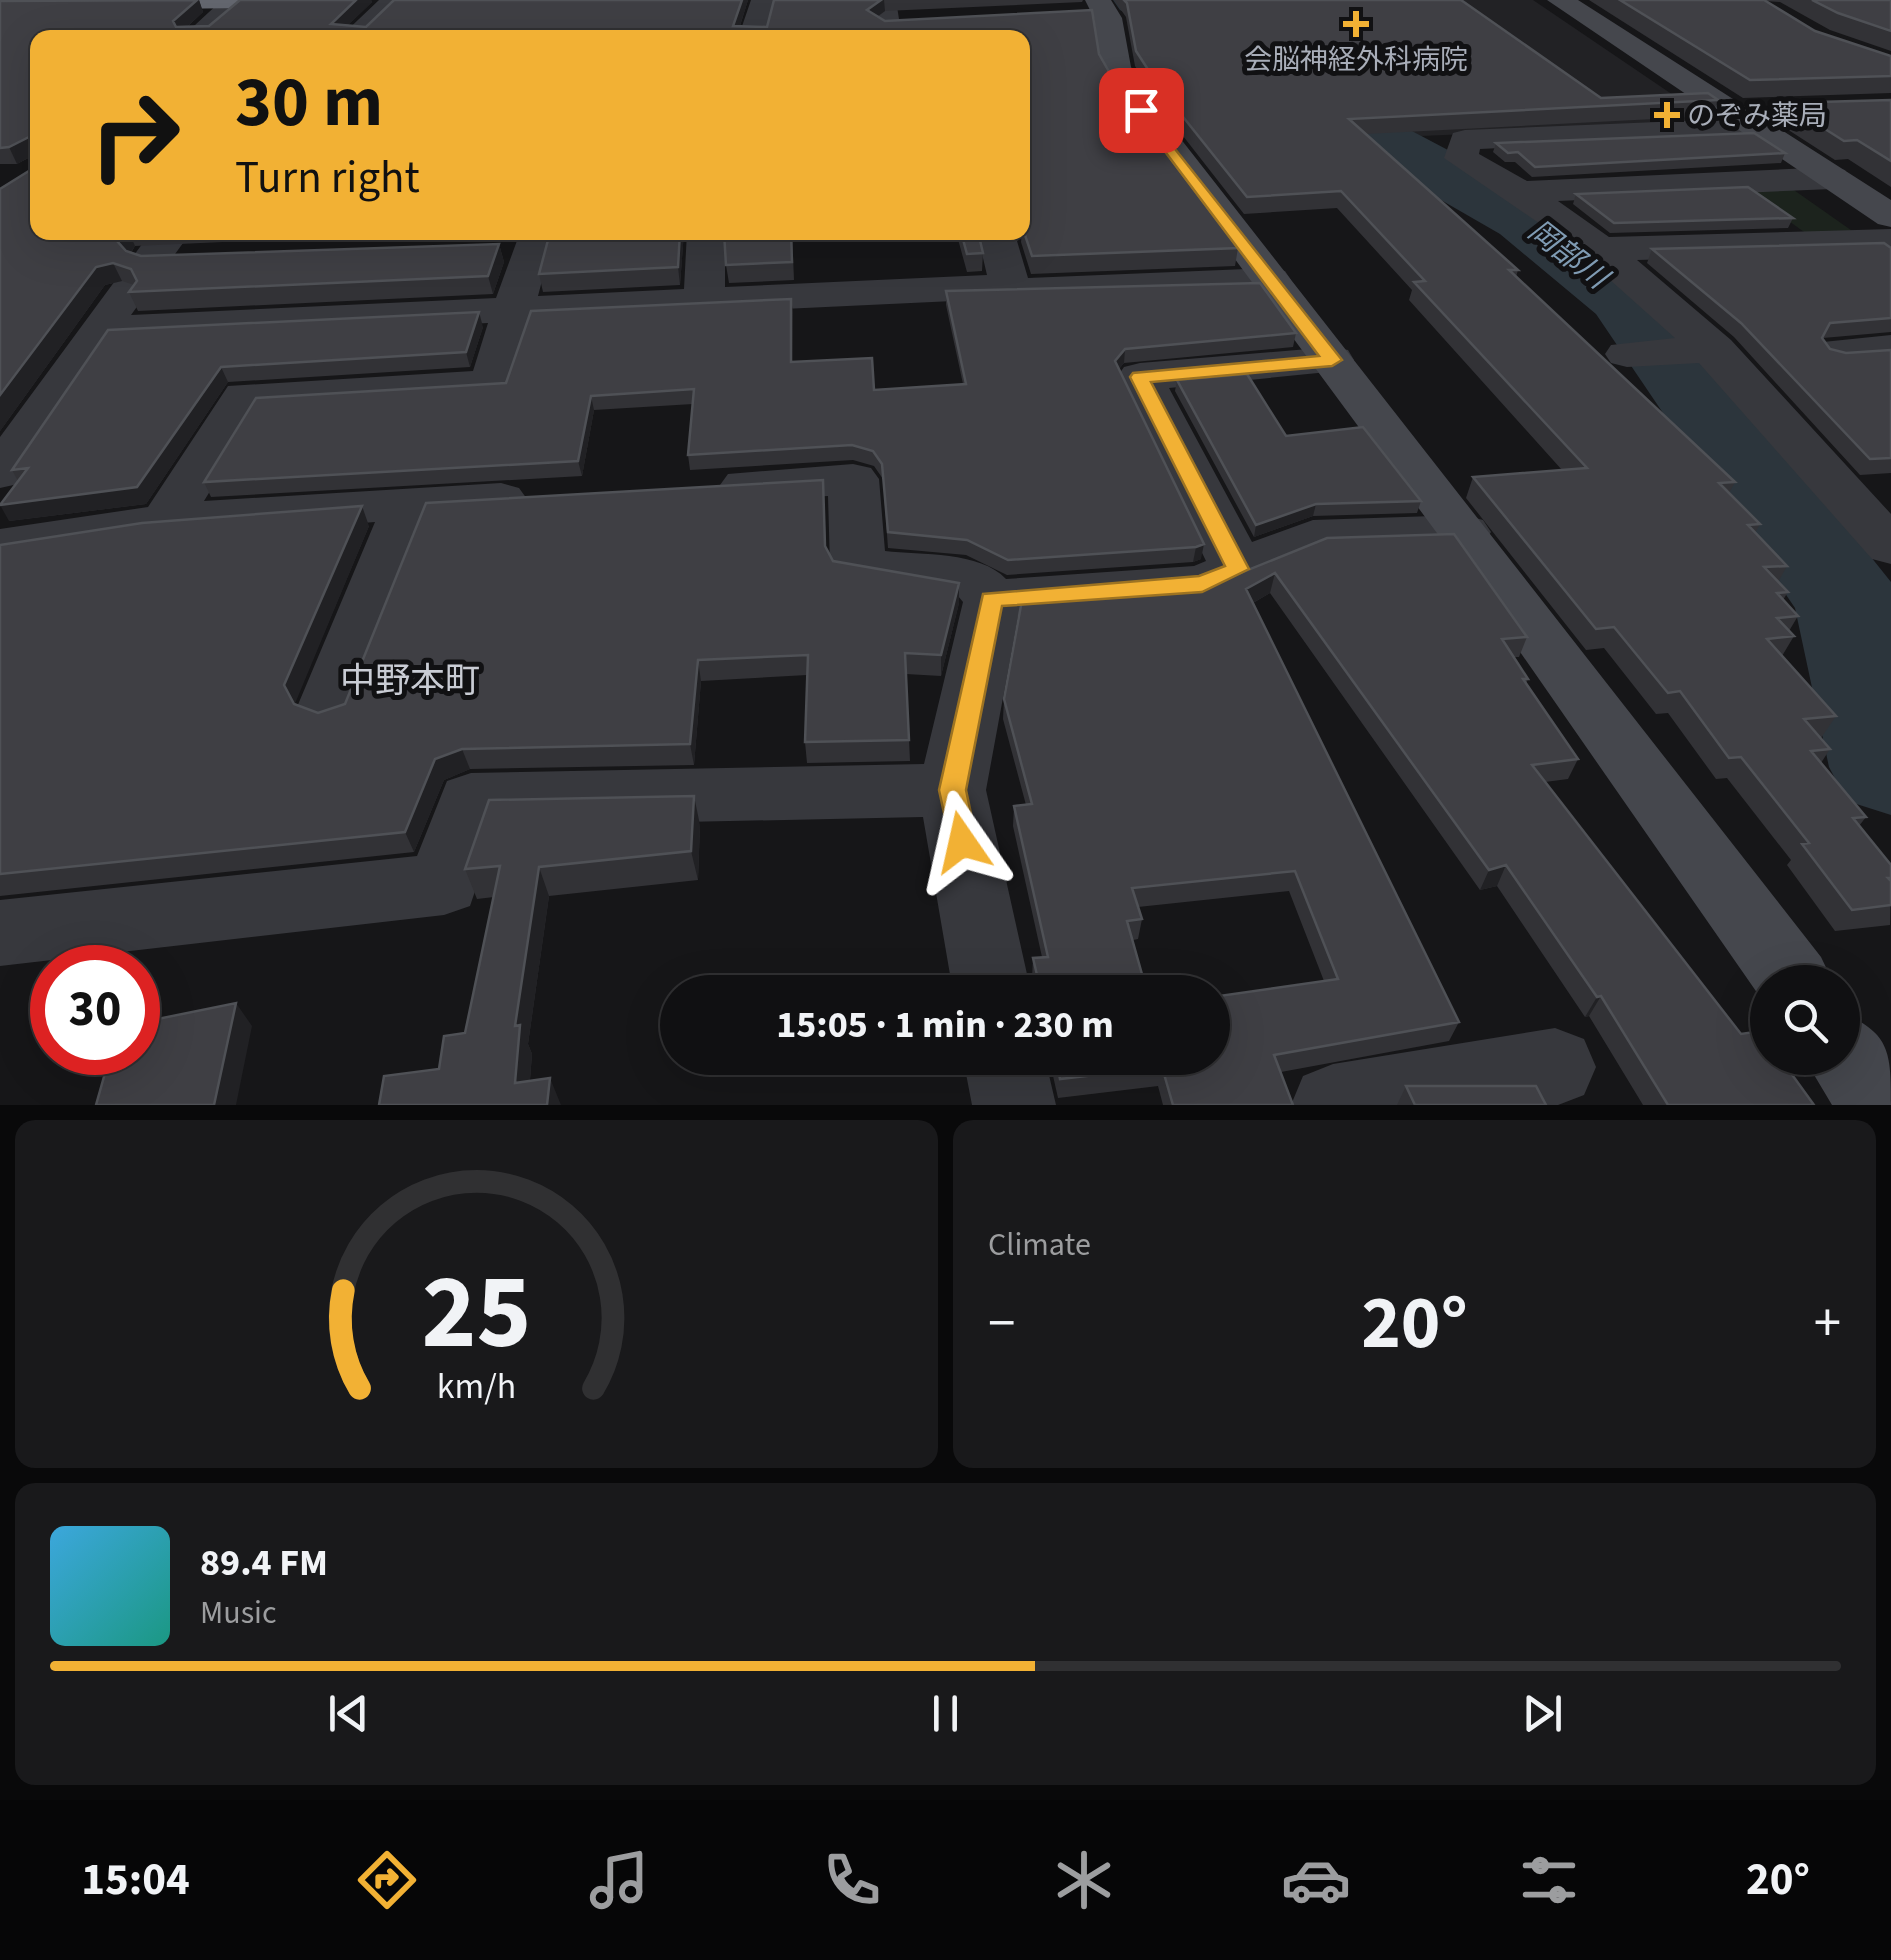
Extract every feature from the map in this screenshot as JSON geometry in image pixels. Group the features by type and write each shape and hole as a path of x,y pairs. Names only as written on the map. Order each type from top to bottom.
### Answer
{"highway":[{"path":"0,3 240,0"}],"street":[{"path":"204,30 240,0"},
{"path":"363,30 395,0"},
{"path":"755,30 764,0"},
{"path":"1560,0 1755,116 1832,178 1891,216"},
{"path":"1091,9 1116,67 1141,110 1464,532 1782,965"},
{"path":"886,20 922,22"},
{"path":"1755,116 1465,140 1460,158 1526,192 1606,249 1716,348 1891,547"},
{"path":"1526,192 1832,178"},
{"path":"704,300 706,240"},
{"path":"999,240 1011,291 1271,280"},
{"path":"1606,249 1891,241"},
{"path":"166,519 244,396 492,384 531,245"},
{"path":"0,473 99,328 176,249"},
{"path":"99,328 1010,286"},
{"path":"1628,354 1716,348"},
{"path":"1838,351 1891,348"},
{"path":"1238,569 1140,377 1332,360"},
{"path":"693,488 853,479 858,566 975,580 992,599"},
{"path":"1838,489 1891,486"},
{"path":"0,546 94,527 166,519 554,496"},
{"path":"329,706 409,504"},
{"path":"992,599 1202,584 1313,537 1464,532"},
{"path":"989,975 952,790 992,599"},
{"path":"0,933 444,884 471,800 952,790"},
{"path":"1333,1105 1555,1067"},
{"path":"1008,1075 1014,1105"},
{"path":"1859,1075 1881,1105"}],"shaded area":[{"path":"1178,0 1533,0 1707,118 1700,124 1421,136 1368,111"},
{"path":"1791,188 1858,235 1811,237 1746,190"}],"building":[{"path":"197,0 173,21 176,27 209,26 240,0 356,0 331,24 366,27 394,0 742,0 733,26 767,27 774,0 881,0 867,10 885,21 1092,10 1099,54 1123,96 1238,248 1032,256 1027,240 1030,240 1030,30 30,30 30,136 0,148 0,1"},
{"path":"1124,0 1461,0 1601,98 1708,93 1718,100 1349,119 1518,270 1509,270 1735,482 1719,483 1760,524 1748,525 1787,566 1764,567 1788,592 1777,593 1798,616 1777,618 1794,636 1767,639 1836,716 1804,719 1830,749 1811,751 1866,817 1853,818 1891,865 1891,905 1852,910 1802,844 1809,843 1741,757 1729,758 1680,691 1668,693 1614,627 1596,629 1473,477 1587,468 1414,282 1425,281 1341,191 1247,197 1160,88 1136,51"},
{"path":"1620,0 1764,0 1815,31 1891,56 1891,76 1750,80"},
{"path":"1812,0 1891,0 1891,31 1838,13"},
{"path":"1891,100 1891,161 1857,140 1844,141 1784,103"},
{"path":"1754,133 1785,153 1535,167 1518,152 1508,153 1496,143"},
{"path":"30,170 30,240 119,240 126,251 141,256 499,244 488,276 129,292 137,281 131,269 113,263 96,267 0,395 0,189"},
{"path":"1748,187 1793,218 1614,223 1576,194"},
{"path":"548,240 680,240 678,267 539,274"},
{"path":"724,240 791,240 792,262 726,265"},
{"path":"963,240 980,240 983,253 967,254"},
{"path":"1884,243 1891,248 1891,318 1830,323 1822,338 1830,349 1846,353 1891,350 1891,458 1870,459 1741,323 1652,249"},
{"path":"1260,283 1296,333 1125,349 1115,361 1204,544 1196,547 1008,560 967,540 888,532 882,464 873,451 852,445 688,455 694,389 591,396 578,461 204,482 256,398 506,383 531,311 791,299 791,362 872,358 874,390 966,384 946,291"},
{"path":"479,312 466,352 221,367 137,487 0,505 28,468 12,470 108,330"},
{"path":"1247,374 1286,436 1363,427 1421,501 1316,504 1256,525 1177,380"},
{"path":"823,480 825,546 833,561 959,583 941,655 905,653 909,740 805,742 808,655 698,660 690,744 462,749 435,759 405,832 0,874 0,545 142,523 362,506 284,685 294,704 318,713 345,704 426,503"},
{"path":"1454,534 1527,637 1502,639 1528,679 1523,679 1578,759 1532,765 1741,1034 1750,1033 1750,1075 1792,1075 1814,1105 1668,1105 1601,996 1597,997 1506,865 1489,870 1275,573 1246,589 1459,1022 1274,1055 1293,1105 1173,1105 1164,1075 1230,1075 1230,994 1338,979 1295,871 1132,888 1142,919 1127,921 1142,975 1037,975 1033,958 1048,957 1014,806 1032,804 1004,699 1022,600 1206,587 1327,538"},
{"path":"694,796 691,851 539,867 515,1026 520,1025 515,1083 550,1078 547,1105 379,1105 384,1076 439,1069 444,1036 465,1033 500,866 465,869 489,800"},
{"path":"236,1003 214,1105 96,1105 104,1075 160,1075 160,1019"},
{"path":"1059,1075 1094,1075 1060,1079"},
{"path":"1406,1086 1536,1086 1546,1105 1415,1105"}],"waterway":[{"name":"岡部川","path":"1137,0 1227,45 1371,134 1525,219 1624,298 1848,605"},
{"name":"岡部川","path":"1848,605 1891,629"},
{"path":"1848,605 1891,767"}],"place":[{"name":"会脳神経外科病院","path":"1356,24"},
{"name":"のぞみ薬局","path":"1667,115"}],"district":[{"name":"中野本町","path":"410,680"}],"route":[{"path":"962,842 952,790 992,599 1202,584 1238,569 1140,377 1332,360 1141,110"}]}
